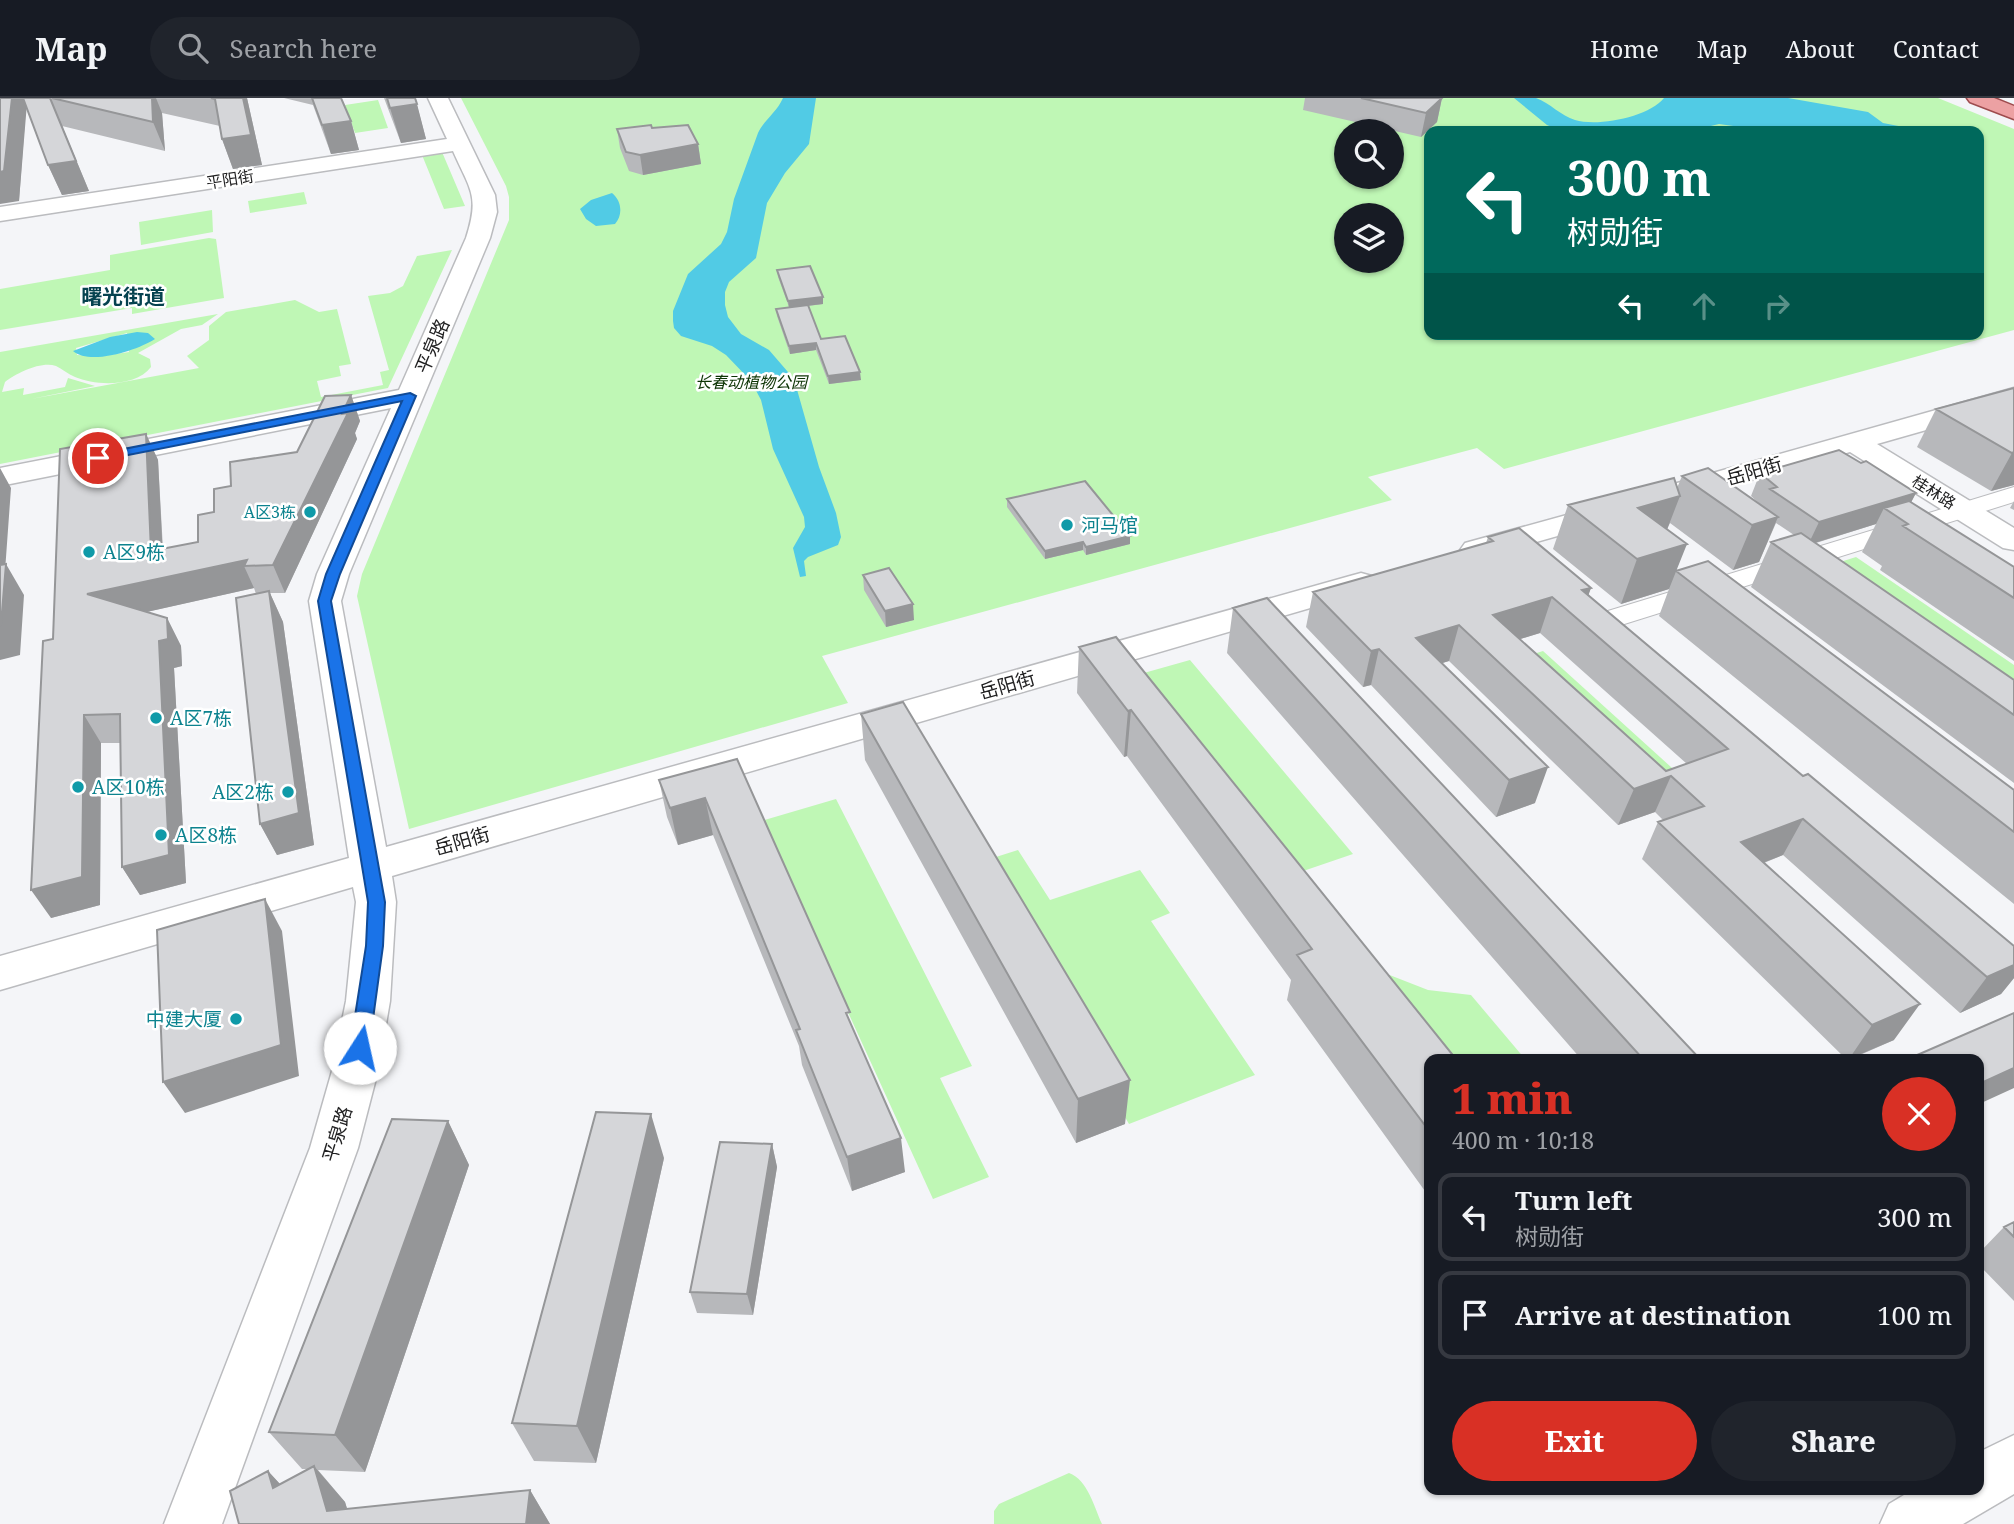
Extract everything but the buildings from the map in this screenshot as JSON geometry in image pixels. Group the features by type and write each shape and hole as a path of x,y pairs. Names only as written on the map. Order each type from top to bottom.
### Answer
{"main road":[{"path":"1977,98 2014,113"}],"street":[{"name":"平泉路","path":"193,1524 334,1148 355,1071 374,946 376,902 324,601 333,574 478,238 486,212 484,195 438,98"},
{"name":"平阳街","path":"0,214 459,144"},
{"path":"0,477 410,396"},
{"name":"岳阳街","path":"1446,559 2010,400"},
{"name":"桂林路","path":"1854,442 2014,541"},
{"path":"1692,488 1723,510"},
{"path":"1597,611 1806,569 1963,509 2014,494"},
{"path":"1512,540 1544,566"},
{"path":"1765,540 1806,569"},
{"name":"岳阳街","path":"0,973 1393,574"},
{"path":"1597,611 1640,646"},
{"path":"1984,1480 2014,1463"},
{"path":"1909,1524 1959,1495"}],"green space":[{"name":"长春动植物公园","path":"461,98 1938,98 2014,129 2014,330 1984,338 1984,126 1424,126 1424,340 1977,340 1504,469 1477,448 1368,477 1392,500 822,656 848,703 409,829 357,596 362,574 509,220 506,186"},
{"path":"378,100 388,128 355,133 345,105"},
{"path":"442,152 465,206 444,209 422,155"},
{"path":"304,192 307,204 250,213 248,201"},
{"path":"212,210 213,232 141,245 139,222"},
{"path":"216,239 224,298 132,314 132,308 0,330 0,289 110,270 110,255"},
{"path":"452,250 388,388 0,464 0,352 218,314 202,325 181,329 138,353 150,359 151,367 136,378 115,383 94,382 75,377 56,366 43,365 5,382 2,392 24,388 23,395 65,387 68,378 95,386 31,399 199,368 187,356 209,340 209,326 226,312 295,300 319,312 337,309 351,364 339,366 341,376 317,381 321,397 383,385 380,372 389,370 368,296 390,293 403,286 417,256","holes":["127,333 129,352 102,356 77,355 76,348"]},
{"path":"1856,557 2014,665 2014,699 1821,568"},
{"path":"1543,651 1682,777 1637,792 1501,664"},
{"path":"1190,660 1353,854 1274,881 1119,680"},
{"path":"836,799 972,1066 940,1078 989,1177 933,1199 761,821"},
{"path":"1018,850 1050,900 1140,870 1170,913 1151,921 1255,1075 1129,1124 977,863"},
{"path":"1387,974 1428,990 1471,995 1521,1054 1427,1054"},
{"path":"1069,1473 1086,1488 1102,1524 994,1524 994,1511 999,1504"}],"water":[{"path":"783,98 816,98 809,144 785,173 767,203 756,258 729,282 725,292 725,305 728,317 741,334 769,350 794,379 819,467 836,513 841,537 838,545 808,557 804,561 806,576 800,577 793,548 805,527 804,517 773,449 761,400 751,381 726,355 712,346 681,336 674,328 673,321 673,311 688,274 721,244 727,232 734,199 758,133"},
{"path":"1514,98 1536,98 1575,120 1596,122 1635,115 1657,105 1664,98 1788,98 1868,112 1883,123 1898,126 1719,124 1547,125"},
{"path":"612,193 620,208 615,224 596,226 586,219 580,209 591,200"},
{"path":"137,332 148,333 155,339 126,352 102,357 81,355 73,351 110,337"}],"place":[{"name":"A区3栋","path":"310,512"},
{"name":"河马馆","path":"1067,525"},
{"name":"A区9栋","path":"89,552"},
{"name":"A区7栋","path":"156,718"},
{"name":"A区10栋","path":"78,787"},
{"name":"A区2栋","path":"288,792"},
{"name":"A区8栋","path":"161,835"},
{"name":"中建大厦","path":"236,1019"}],"district":[{"name":"曙光街道","path":"123,296"}],"route":[{"path":"98,458 410,396 333,574 324,601 376,902 368,1001 360,1048"}]}
